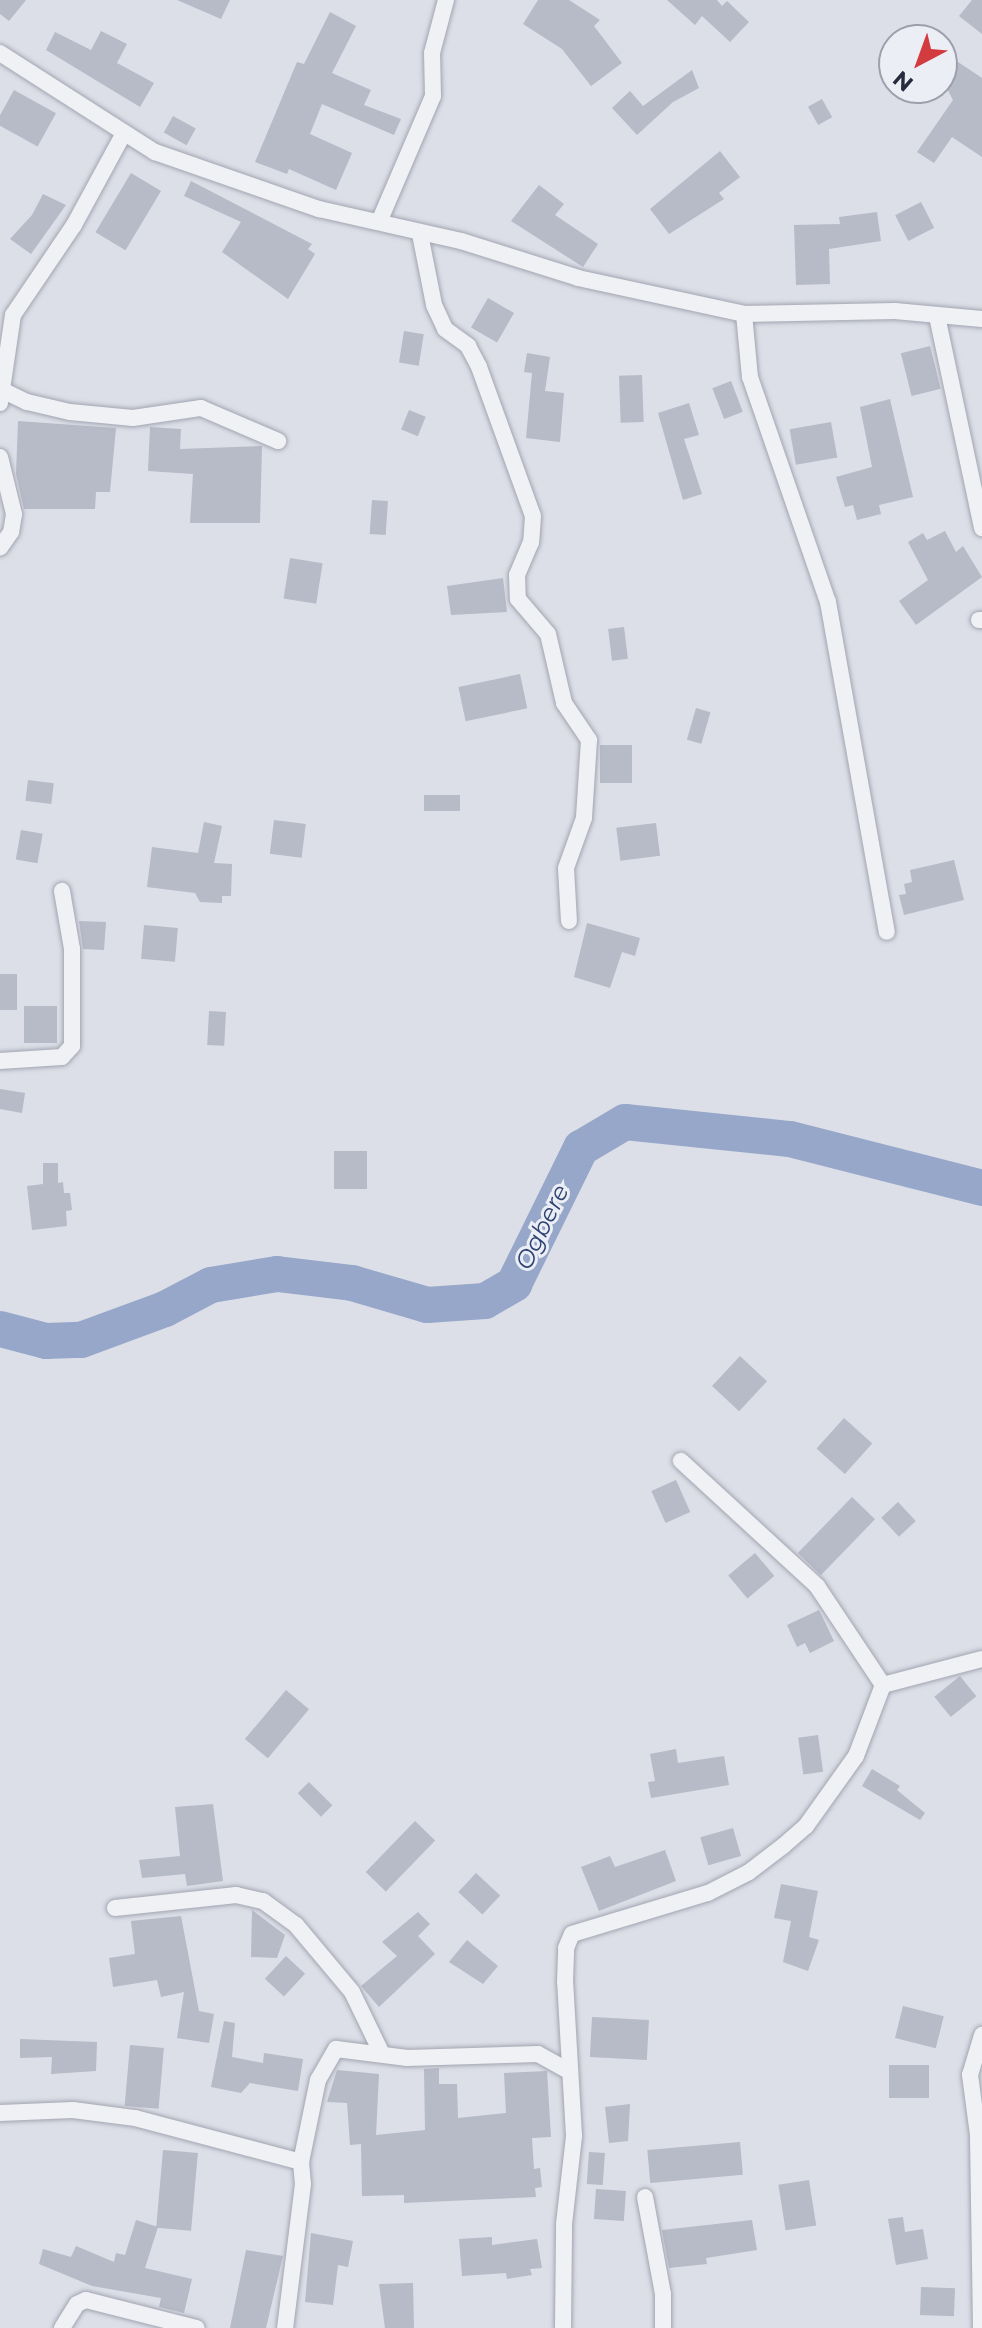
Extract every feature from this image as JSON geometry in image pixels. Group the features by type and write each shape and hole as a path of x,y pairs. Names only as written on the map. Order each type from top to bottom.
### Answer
{"street":[{"path":"379,222 433,96 432,53 446,0"},
{"path":"0,53 155,152 237,183 578,278 744,314 895,311 982,319"},
{"path":"0,403 13,315 74,225 124,133"},
{"path":"420,234 434,305 445,329 468,346 479,367 533,516 531,542 517,575 518,599 548,634 564,703 589,740 584,818 566,868 569,921"},
{"path":"0,301 13,315"},
{"path":"744,314 750,377 828,602 887,932"},
{"path":"937,316 982,528"},
{"path":"0,389 27,402 70,412 133,418 201,408 278,441"},
{"path":"0,457 14,514 11,532 0,548"},
{"path":"0,1061 62,1057 72,1046 72,949 62,891"},
{"path":"681,1461 817,1586 883,1685"},
{"path":"883,1685 982,1659"},
{"path":"563,2328 564,2224 574,2136 566,1948 572,1934 708,1893 749,1872 783,1846 806,1826 856,1756 883,1685"},
{"path":"115,1908 236,1895 263,1901 296,1925 352,1992 381,2052"},
{"path":"981,2328 978,2135 970,2075 982,2035"},
{"path":"285,2328 303,2184 301,2162 326,2058 336,2049 381,2052 407,2058 538,2054 569,2071"},
{"path":"0,2113 73,2110 135,2118 301,2162"},
{"path":"645,2197 663,2294 663,2328"},
{"path":"62,2328 77,2304 86,2300 197,2328"}],"building":[{"path":"0,0 26,0 9,21 0,14"},
{"path":"177,0 230,0 221,19"},
{"path":"538,0 569,0 600,20 594,26 622,63 591,86 562,49 523,24"},
{"path":"667,0 717,0 722,6 727,1 749,22 730,42 702,16 695,25"},
{"path":"972,0 982,0 982,34 959,16"},
{"path":"330,12 356,26 332,73 371,90 364,105 401,119 394,135 322,104 310,134 352,153 336,190 289,169 287,174 255,162 297,62 304,64"},
{"path":"101,31 127,44 117,63 154,83 140,107 46,50 55,32 91,50"},
{"path":"958,62 982,78 982,157 952,137 934,163 917,152 950,104 958,104"},
{"path":"692,70 699,88 673,102 637,135 612,108 630,91 643,106"},
{"path":"14,90 56,113 38,147 0,126 0,115"},
{"path":"822,99 832,117 818,125 808,107"},
{"path":"173,116 196,129 187,145 164,133"},
{"path":"720,151 740,177 719,193 724,199 669,234 650,209"},
{"path":"131,173 161,191 125,250 95,232"},
{"path":"191,181 312,244 308,249 315,254 288,299 222,252 241,222 184,196"},
{"path":"539,185 564,204 555,215 598,244 583,267 511,221"},
{"path":"43,194 66,205 31,254 10,239 32,215"},
{"path":"921,202 934,228 908,241 895,215"},
{"path":"877,212 881,241 829,249 830,284 796,285 794,225 840,224 839,217"},
{"path":"488,298 514,313 497,342 471,327"},
{"path":"404,331 424,334 419,366 399,363"},
{"path":"930,346 941,389 912,396 901,353"},
{"path":"527,353 550,357 545,391 564,393 560,442 526,438 532,373 524,372"},
{"path":"642,375 644,422 621,423 619,376"},
{"path":"731,381 743,412 724,419 712,388"},
{"path":"890,399 913,497 879,505 881,514 857,520 853,505 845,507 836,477 872,467 860,407"},
{"path":"689,403 699,435 684,439 702,494 683,500 658,413"},
{"path":"409,410 426,417 418,436 401,429"},
{"path":"18,421 116,428 110,492 96,492 95,509 24,509 16,474"},
{"path":"831,422 837,457 796,465 790,429"},
{"path":"150,427 181,429 180,449 262,446 260,523 190,523 193,474 148,471"},
{"path":"372,500 388,501 386,535 370,534"},
{"path":"945,531 956,552 963,546 982,577 916,625 899,601 928,580 908,542 923,533 927,540"},
{"path":"290,558 323,563 316,604 284,598"},
{"path":"503,578 507,612 451,615 447,586"},
{"path":"624,627 628,659 612,661 608,629"},
{"path":"520,674 527,708 466,721 458,687"},
{"path":"696,708 710,712 701,744 687,740"},
{"path":"600,745 632,745 632,783 600,783"},
{"path":"28,780 54,783 51,804 25,801"},
{"path":"424,795 460,795 460,811 424,811"},
{"path":"274,820 306,824 302,858 270,854"},
{"path":"204,822 222,826 214,863 232,864 231,896 222,896 222,903 200,902 195,893 147,887 152,847 198,853"},
{"path":"656,823 660,856 620,861 616,828"},
{"path":"21,830 43,834 37,863 16,860"},
{"path":"954,860 964,900 904,915 899,895 906,894 904,884 912,882 910,870"},
{"path":"79,921 106,922 104,950 83,949"},
{"path":"587,923 640,938 635,956 622,952 610,988 574,977"},
{"path":"144,925 178,928 175,962 141,959"},
{"path":"0,974 17,974 17,1010 0,1010"},
{"path":"24,1006 57,1006 57,1043 24,1043"},
{"path":"209,1011 226,1012 224,1046 207,1045"},
{"path":"0,1089 25,1093 22,1113 0,1109"},
{"path":"334,1151 367,1151 367,1189 334,1189"},
{"path":"43,1163 58,1163 58,1183 63,1182 64,1193 70,1193 72,1210 66,1211 67,1226 32,1230 27,1186 43,1184"},
{"path":"740,1356 767,1381 739,1411 712,1386"},
{"path":"844,1418 872,1443 845,1474 817,1448"},
{"path":"676,1480 690,1512 666,1523 651,1491"},
{"path":"852,1497 875,1519 821,1575 798,1553"},
{"path":"898,1502 916,1521 899,1537 881,1518"},
{"path":"755,1553 774,1576 747,1598 728,1575"},
{"path":"819,1610 834,1641 810,1653 805,1643 797,1647 787,1625"},
{"path":"960,1676 976,1696 951,1717 934,1697"},
{"path":"286,1690 309,1709 268,1758 245,1739"},
{"path":"818,1735 823,1772 803,1774 798,1738"},
{"path":"676,1749 678,1763 724,1756 729,1785 651,1798 648,1782 655,1781 650,1754"},
{"path":"872,1769 900,1786 897,1790 925,1813 920,1820 862,1786"},
{"path":"309,1782 332,1805 321,1817 298,1793"},
{"path":"213,1804 223,1881 187,1886 185,1874 142,1878 139,1860 180,1856 175,1807"},
{"path":"415,1821 435,1840 386,1892 366,1872"},
{"path":"733,1828 741,1856 708,1865 700,1837"},
{"path":"665,1850 676,1881 599,1911 581,1867 610,1856 615,1867"},
{"path":"476,1873 500,1896 482,1915 458,1892"},
{"path":"781,1884 818,1891 809,1937 819,1940 808,1971 783,1962 791,1921 774,1918"},
{"path":"252,1910 285,1935 277,1958 251,1957"},
{"path":"418,1912 430,1924 418,1936 435,1954 379,2007 361,1986 397,1956 382,1942"},
{"path":"181,1916 199,2011 214,2014 209,2043 177,2038 184,1992 161,1997 157,1980 113,1987 109,1958 135,1954 131,1921"},
{"path":"467,1940 498,1966 483,1984 449,1962"},
{"path":"286,1956 305,1974 284,1996 265,1979"},
{"path":"903,2006 944,2016 936,2048 895,2038"},
{"path":"592,2017 649,2020 647,2060 590,2057"},
{"path":"224,2021 235,2023 232,2057 263,2063 264,2053 303,2059 298,2091 250,2083 241,2093 211,2087"},
{"path":"20,2039 97,2042 96,2071 51,2074 52,2057 20,2058"},
{"path":"130,2045 164,2048 159,2109 125,2106"},
{"path":"889,2065 929,2065 929,2098 889,2098"},
{"path":"439,2068 439,2084 457,2084 458,2118 506,2113 504,2073 547,2071 551,2137 532,2138 534,2169 540,2168 542,2187 535,2188 536,2197 404,2203 404,2195 362,2196 361,2144 350,2145 347,2103 327,2102 337,2070 379,2074 376,2135 425,2130 424,2069"},
{"path":"630,2104 628,2141 609,2143 605,2107"},
{"path":"740,2142 743,2175 650,2183 647,2150"},
{"path":"163,2150 198,2153 191,2231 156,2228"},
{"path":"589,2152 605,2153 603,2185 587,2184"},
{"path":"809,2180 816,2225 786,2230 778,2185"},
{"path":"596,2189 626,2191 624,2221 594,2219"},
{"path":"903,2217 905,2232 923,2229 928,2259 896,2265 888,2219"},
{"path":"136,2220 158,2227 145,2268 192,2279 184,2313 159,2307 161,2298 92,2286 39,2264 43,2249 71,2257 76,2246 114,2262 116,2253 125,2255"},
{"path":"752,2220 757,2250 706,2258 707,2264 669,2268 662,2230"},
{"path":"311,2233 353,2241 348,2267 338,2265 333,2305 305,2302"},
{"path":"492,2237 492,2245 537,2239 542,2268 530,2269 532,2275 507,2279 506,2273 462,2276 459,2239"},
{"path":"246,2250 283,2256 266,2328 230,2328"},
{"path":"413,2283 414,2328 385,2328 379,2284"},
{"path":"921,2287 955,2288 954,2316 920,2315"}],"waterway":[{"name":"Ogbere","path":"0,1329 46,1341 81,1340 165,1309 211,1285 277,1274 352,1283 427,1305 485,1301 514,1284 581,1148 625,1122 790,1139 982,1188"}]}
